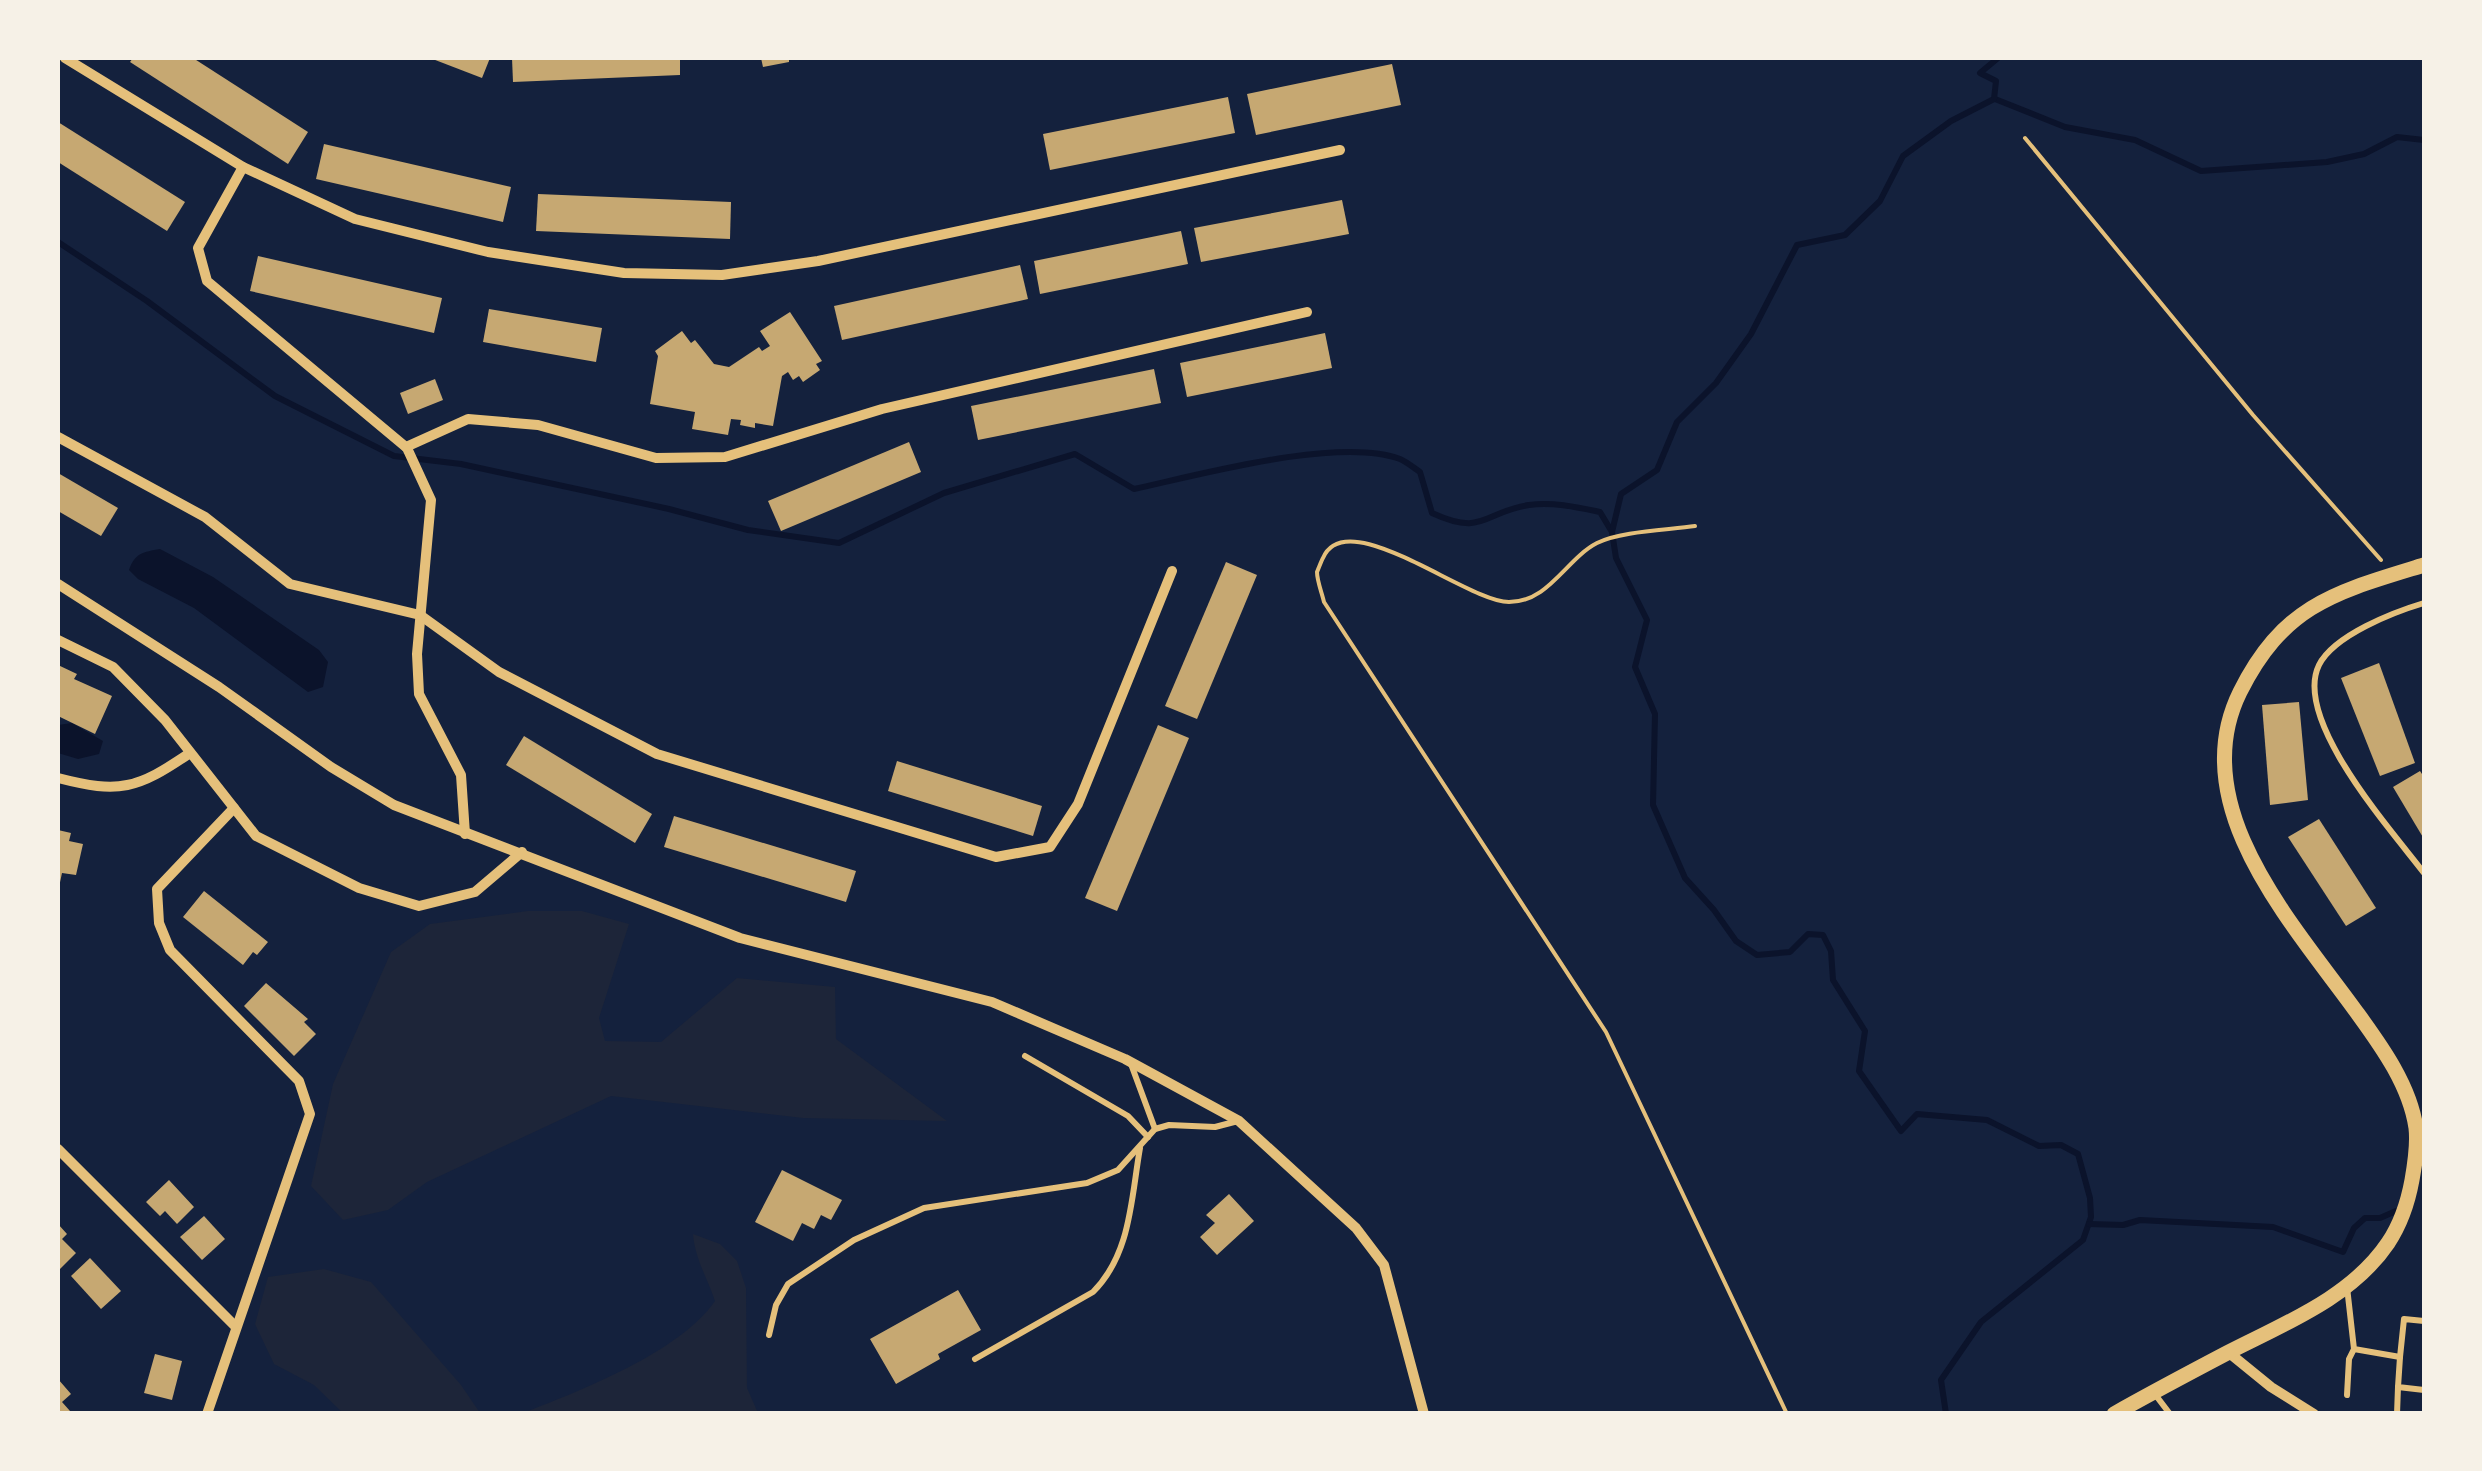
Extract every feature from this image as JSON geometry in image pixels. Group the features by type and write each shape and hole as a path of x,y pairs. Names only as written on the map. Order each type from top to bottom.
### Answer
{"street":[{"path":"65,58 243,167 354,219 488,252 624,274 722,275 818,262 1340,150"},
{"path":"243,167 198,248 207,281 407,448 431,500 417,654 419,694 461,775 465,834"},
{"path":"407,448 468,419 538,425 656,458 725,457 882,409 1307,312"},
{"path":"58,436 205,517 290,584 420,615 499,672 657,754 996,857 1050,847 1078,804 1172,570"},
{"path":"2114,1414 2286,1324 2346,1286 2394,1235 2408,1199 2420,1151 2400,1081 2380,1043 2249,853 2228,804 2222,766 2232,709 2263,649 2286,625 2342,592 2424,565"},
{"path":"58,584 394,805 740,938 992,1002 1130,1062 1239,1121 1356,1228 1384,1265 1424,1414"},
{"path":"58,640 113,667 165,720 256,836 359,888 419,906 475,892 522,852"},
{"path":"58,778 109,788 136,786 190,753"},
{"path":"206,1414 310,1114 299,1081 170,950 159,922 157,889 234,808"},
{"path":"58,1149 234,1326"},
{"path":"2228,1352 2271,1387 2314,1414"}],"lane":[{"path":"2424,603 2367,626 2336,646 2320,663 2314,680 2334,752 2424,873"},
{"path":"1024,1056 1128,1116 1148,1137"},
{"path":"1130,1062 1155,1129"},
{"path":"769,1335 776,1305 788,1284 854,1240 924,1208 1087,1182 1118,1170 1155,1129 1169,1125 1215,1127 1239,1121"},
{"path":"976,1359 1093,1292 1108,1277 1120,1255 1140,1147"},
{"path":"2346,1286 2354,1349 2349,1360 2347,1395"},
{"path":"2397,1414 2404,1319 2424,1321"},
{"path":"2354,1349 2400,1357"},
{"path":"2398,1388 2424,1390"},
{"path":"2153,1392 2170,1414"}],"path":[{"path":"2025,138 2253,416 2387,567"},
{"path":"1695,526 1600,542 1551,584 1532,596 1509,602 1475,594 1373,542 1345,540 1327,549 1317,571 1324,602 1606,1032 1787,1414"}],"shaded area":[{"path":"160,549 213,577 319,650 328,662 323,687 308,692 194,608 138,579 129,570 140,554"},
{"path":"72,723 103,741 99,754 78,759 58,753 58,725"},
{"path":"528,911 582,911 629,924 599,1018 605,1041 661,1042 737,978 835,987 836,1039 947,1121 803,1118 611,1096 427,1182 388,1210 343,1220 311,1186 333,1084 391,952 430,924"},
{"path":"693,1234 720,1244 737,1261 746,1288 747,1388 758,1413 523,1413 627,1368 699,1320 715,1301"},
{"path":"324,1269 371,1282 461,1385 480,1413 343,1413 314,1385 274,1364 255,1324 268,1277"}],"building":[{"path":"133,58 193,58 308,132 288,164 130,62"},
{"path":"430,58 490,58 482,78"},
{"path":"512,58 680,58 680,75 513,82"},
{"path":"761,58 789,58 789,62 763,67"},
{"path":"1392,64 1401,105 1256,135 1247,94"},
{"path":"1228,97 1235,133 1050,170 1043,134"},
{"path":"58,122 185,202 167,231 58,162"},
{"path":"324,144 511,187 503,222 316,179"},
{"path":"538,194 731,202 730,239 536,231"},
{"path":"1342,200 1349,234 1201,262 1194,228"},
{"path":"1181,231 1188,264 1040,294 1034,261"},
{"path":"258,256 442,298 434,333 250,291"},
{"path":"1020,265 1028,299 842,340 834,306"},
{"path":"489,309 602,328 596,362 483,342"},
{"path":"790,312 822,361 816,364 820,370 803,382 799,376 793,380 788,372 782,376 773,426 755,423 755,428 731,419 728,435 692,429 695,412 650,404 658,356 655,351 682,331 691,343 695,340 714,364 729,367 759,347 762,351 770,346 760,331"},
{"path":"1325,333 1332,368 1187,397 1180,363"},
{"path":"1154,369 1161,403 978,440 971,406"},
{"path":"435,379 443,400 408,414 400,393"},
{"path":"909,442 921,472 781,531 768,501"},
{"path":"58,473 118,508 101,536 58,511"},
{"path":"1226,562 1257,575 1197,719 1165,706"},
{"path":"2379,663 2415,763 2380,776 2341,678"},
{"path":"58,665 77,674 74,679 112,696 95,734 58,716"},
{"path":"2299,702 2308,800 2270,805 2262,705"},
{"path":"1158,725 1189,738 1117,911 1085,898"},
{"path":"524,736 652,814 635,843 506,765"},
{"path":"897,761 1042,806 1033,836 888,791"},
{"path":"2420,771 2424,777 2424,839 2393,787"},
{"path":"674,816 856,871 846,902 664,847"},
{"path":"2319,819 2376,908 2346,926 2288,837"},
{"path":"58,830 71,833 69,841 83,844 76,875 62,873 59,887"},
{"path":"204,891 268,942 243,965 183,917"},
{"path":"266,983 308,1019 304,1022 316,1034 294,1056 244,1006"},
{"path":"782,1170 842,1200 831,1220 821,1215 814,1229 802,1223 793,1241 755,1222"},
{"path":"169,1180 194,1207 177,1224 165,1211 160,1216 146,1202"},
{"path":"1229,1194 1254,1221 1217,1255 1200,1237 1215,1223 1206,1215"},
{"path":"204,1216 225,1239 202,1260 180,1237"},
{"path":"58,1224 67,1234 62,1239 76,1253 58,1271"},
{"path":"90,1258 121,1291 101,1309 71,1276"},
{"path":"958,1290 981,1330 896,1384 870,1339"},
{"path":"155,1354 182,1361 172,1400 144,1393"},
{"path":"58,1379 71,1394 62,1402 70,1411 67,1414 58,1414"}],"waterway":[{"path":"1612,532 1621,494 1657,470 1677,422 1716,383 1751,334 1797,245 1845,235 1880,201 1903,156 1951,121 1994,99 1996,81 1980,73 1998,58"},
{"path":"1995,99 2065,127 2135,140 2201,171 2327,162 2364,154 2397,137 2424,140"},
{"path":"58,242 147,301 275,396 394,456 461,464 748,530 839,543 944,493 1075,454 1134,489 1268,460 1342,452 1374,453 1400,459 1420,472 1432,513 1449,520 1473,523 1538,504 1600,512 1612,532 1616,558 1647,620 1635,667 1655,714 1653,805 1685,878 1736,941 1757,955 1790,952 1808,934 1823,935 1831,951 1833,980 1865,1031 1859,1071 1901,1131 1917,1114 1987,1120 2039,1146 2061,1145 2078,1154 2090,1198 2091,1217 2083,1240 1981,1322 1941,1380 1946,1414"},
{"path":"2089,1224 2123,1225 2140,1220 2273,1227 2343,1252 2354,1228 2365,1218 2380,1218 2396,1211"}]}
